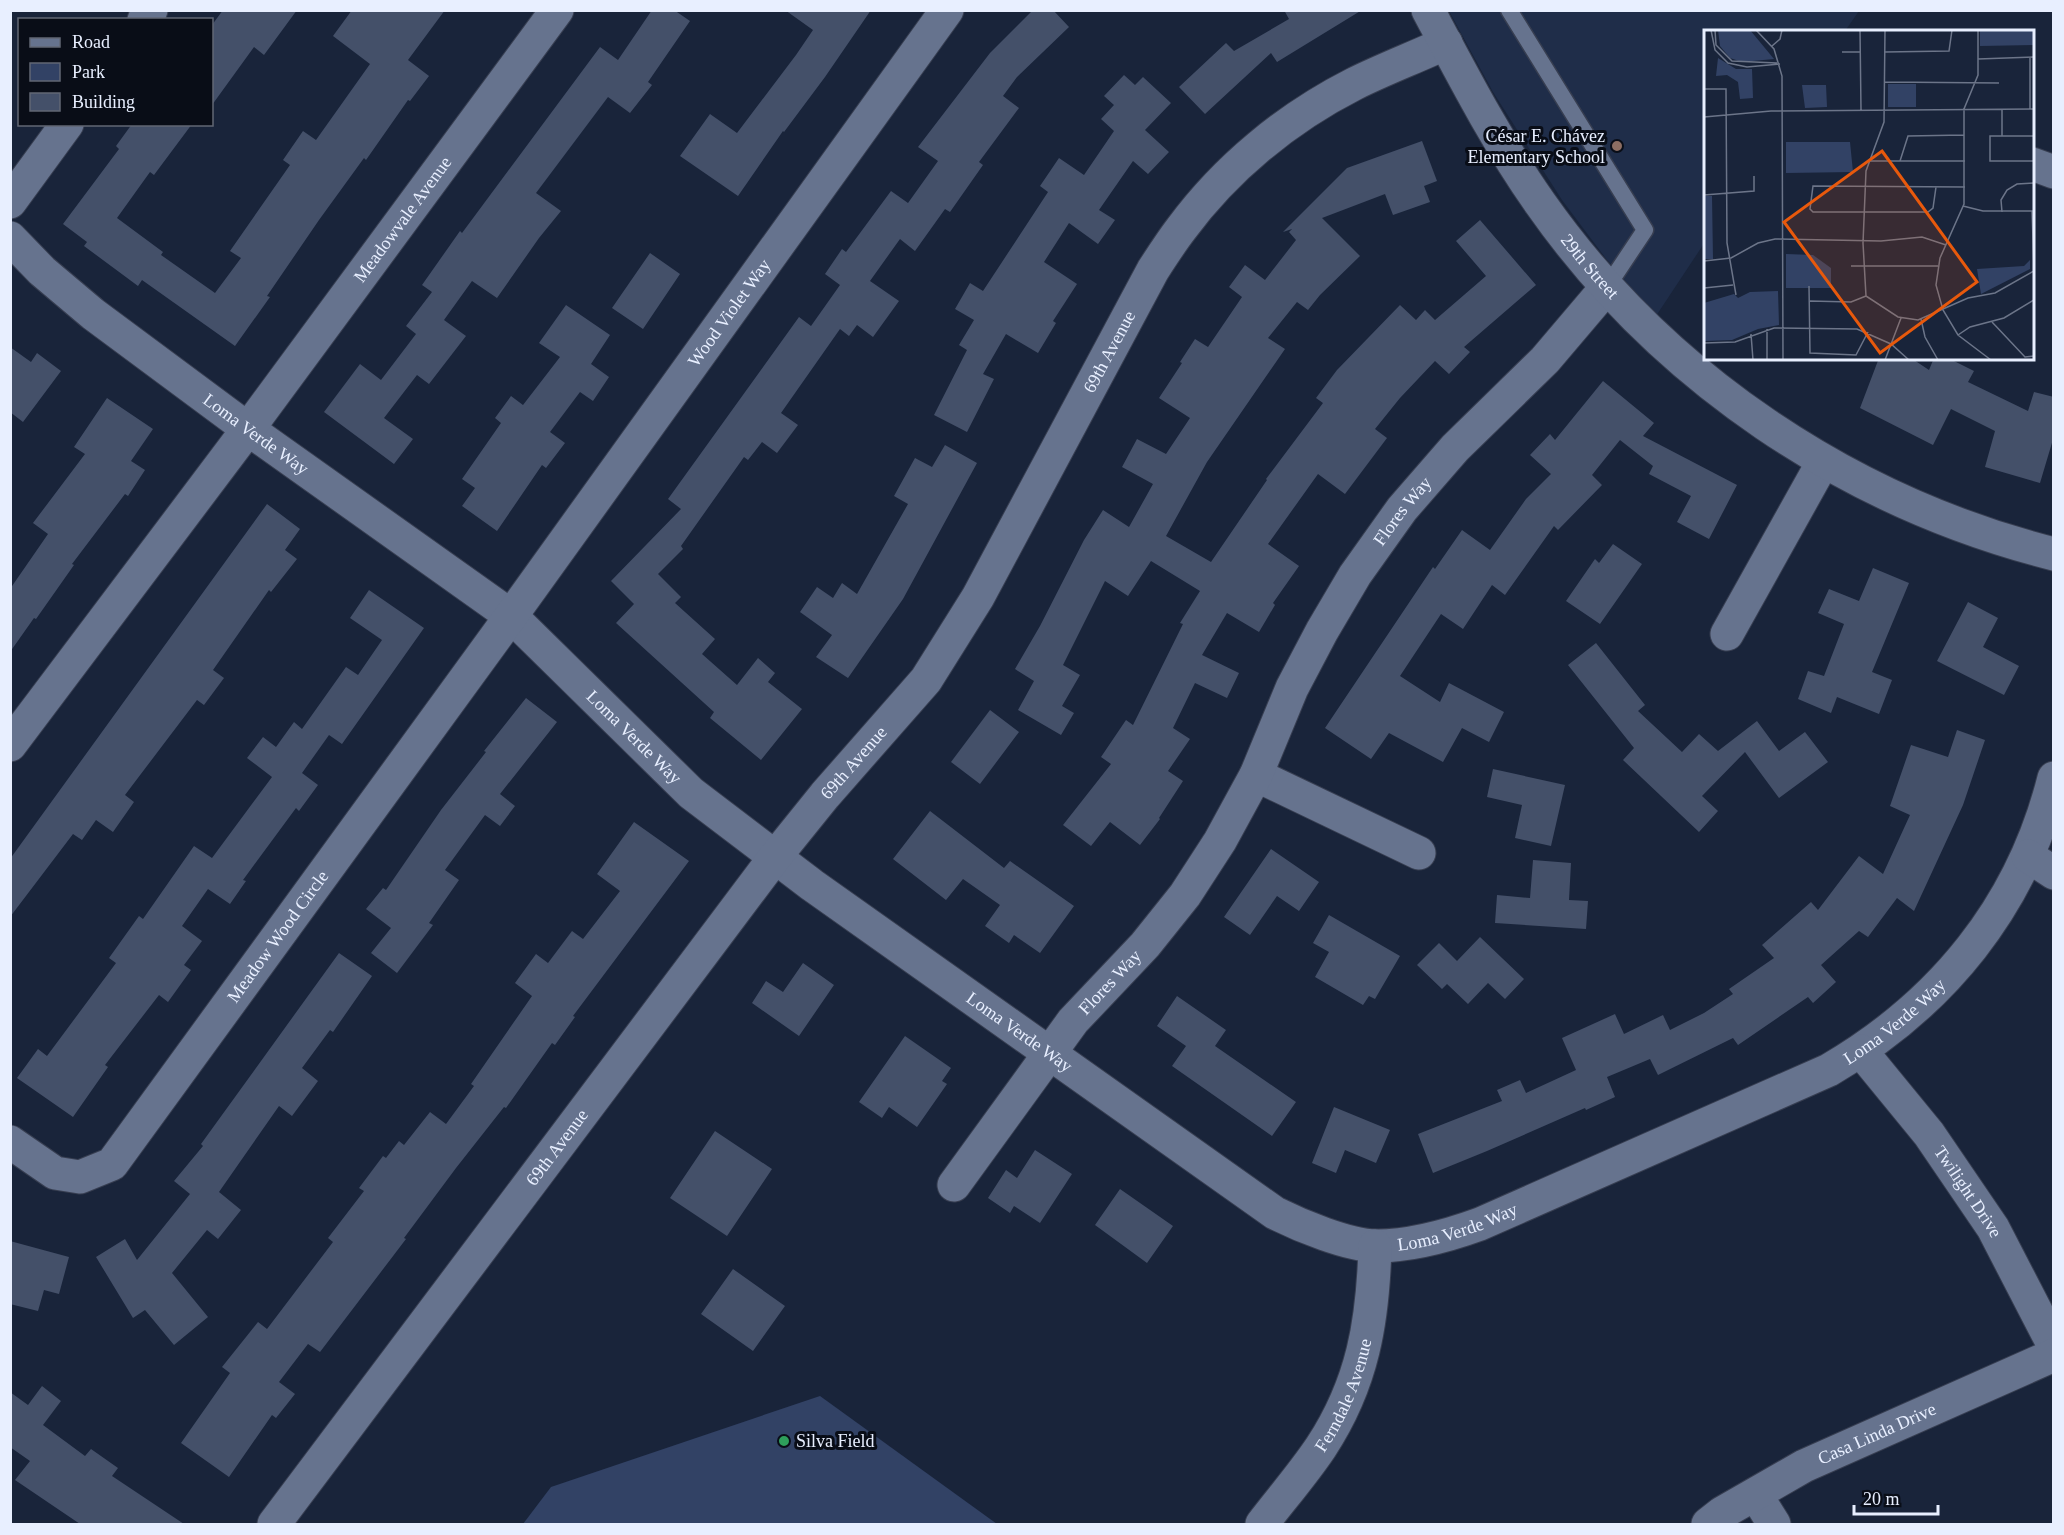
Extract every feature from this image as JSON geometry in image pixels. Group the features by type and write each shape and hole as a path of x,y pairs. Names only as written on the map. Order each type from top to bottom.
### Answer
{"street":[{"name":"Meadowvale Avenue","path":"248,429 557,10"},
{"name":"Wood Violet Way","path":"511,616 948,10"},
{"name":"29th Street","path":"1434,12 1446,43 1506,152 1540,204 1607,287 1652,334 1711,385 1787,440 1823,462 1882,493 1939,518 2012,544 2054,554"},
{"name":"69th Avenue","path":"274,1524 776,857 825,795 926,680 978,597 1153,270 1181,228 1219,183 1263,143 1310,109 1354,84 1446,43"},
{"path":"10,202 66,126"},
{"path":"2034,165 2054,172"},
{"name":"Loma Verde Way","path":"10,238 42,271 93,314 248,429 511,616 691,793 812,885 1275,1213 1304,1227 1375,1246 1417,1241 1455,1233 1479,1224 1829,1070 1861,1051 1907,1016 1947,978 1982,935 2012,888 2041,865 2048,801 2054,778"},
{"name":"Flores Way","path":"954,1185 1073,1021 1145,945 1185,895 1220,841 1256,775 1292,688 1322,630 1355,575 1402,509 1455,448 1545,360 1607,287"},
{"path":"10,744 248,429"},
{"path":"1727,634 1823,462"},
{"name":"Meadow Wood Circle","path":"10,1142 55,1173 80,1177 112,1164 511,616"},
{"path":"1256,775 1419,853"},
{"name":"Twilight Drive","path":"1861,1051 1929,1134 1994,1228 2054,1346"},
{"name":"Ferndale Avenue","path":"1262,1524 1320,1448 1342,1410 1357,1373 1370,1324 1374,1290 1375,1246"},
{"name":"Casa Linda Drive","path":"1708,1524 1722,1513 1804,1466 2054,1355"},
{"path":"1756,1495 1774,1524"}],"lane":[{"path":"1509,10 1645,230 1607,287"}],"shaded area":[{"name":"César E. Chávez Elementary School","path":"1449,11 1859,11 1846,30 1704,30 1704,244 1656,316 1607,260 1562,200 1493,92"}],"green space":[{"name":"Silva Field","path":"820,1396 997,1524 523,1524 551,1487"}],"building":[{"path":"223,10 297,10 264,55 254,47 213,104 213,24"},
{"path":"352,10 445,10 408,60 429,76 410,101 408,100 366,160 364,158 319,220 267,296 270,297 235,346 142,280 138,286 84,246 87,242 63,224 119,149 116,146 131,126 191,126 154,175 150,172 117,218 163,252 161,255 215,293 241,258 230,251 290,165 283,160 303,131 316,140 370,64 333,36"},
{"path":"652,10 674,10 690,21 648,82 652,85 630,113 608,97 536,193 561,211 497,298 472,281 444,320 466,336 429,384 417,375 384,418 413,439 394,464 324,412 360,364 381,380 416,334 406,326 432,292 422,285 460,231 462,233 600,47 618,60"},
{"path":"785,10 871,10 738,196 680,156 710,114 737,133 796,55 813,30"},
{"path":"1033,10 1053,10 1069,27 1017,77 1003,96 1019,108 979,162 983,165 950,212 945,209 915,251 900,239 870,281 899,301 873,337 857,325 849,336 840,329 781,413 798,425 777,453 762,442 748,460 744,457 681,546 683,549 658,574 681,597 675,603 715,639 702,654 737,685 758,658 775,673 768,682 802,709 761,760 710,718 714,712 616,623 634,604 611,581 681,509 668,499 799,317 811,326 840,285 825,274 842,249 846,252 891,191 908,203 938,161 918,147 990,53"},
{"path":"1284,10 1362,10 1277,62 1271,53 1205,114 1179,87 1226,43 1234,51 1289,19"},
{"path":"1124,75 1135,85 1143,77 1171,103 1145,130 1169,152 1148,174 1133,161 1099,210 1115,220 1098,244 1069,223 1044,262 1077,284 1053,321 1056,323 1038,353 1006,334 983,374 994,379 967,432 934,415 967,350 959,345 974,320 955,309 970,283 983,291 1048,192 1040,186 1059,158 1084,175 1114,131 1101,119 1114,105 1104,96"},
{"path":"1422,141 1437,181 1424,186 1430,202 1393,215 1385,194 1322,218 1360,256 1308,310 1297,302 1268,338 1285,349 1207,462 1166,536 1211,562 1266,479 1323,403 1316,398 1337,370 1400,305 1416,320 1425,310 1435,320 1486,276 1456,241 1480,220 1536,285 1464,347 1470,352 1449,374 1435,361 1400,398 1375,429 1387,438 1345,494 1318,474 1268,544 1299,566 1273,603 1275,605 1259,632 1227,613 1202,655 1239,673 1227,698 1195,683 1173,728 1190,739 1168,771 1183,781 1160,819 1140,845 1110,822 1091,846 1063,825 1111,764 1101,757 1126,720 1133,725 1183,624 1180,623 1200,591 1151,561 1128,596 1105,581 1063,665 1080,675 1062,706 1074,713 1061,735 1018,710 1034,681 1015,669 1084,540 1103,510 1129,527 1153,484 1122,467 1137,439 1166,454 1190,418 1159,398 1195,339 1208,347 1242,297 1229,287 1245,265 1265,280 1296,240 1289,232 1292,229 1283,232 1347,168"},
{"path":"650,253 680,274 643,329 612,308"},
{"path":"566,305 610,335 591,364 609,377 593,401 580,392 550,432 565,443 546,468 542,465 497,531 462,506 475,488 462,479 501,423 495,418 511,396 523,405 560,357 539,343"},
{"path":"10,347 31,362 37,353 61,371 23,422 10,412"},
{"path":"1878,360 1914,360 1929,370 1933,360 1952,360 1974,371 1968,382 2028,411 2034,392 2054,397 2054,436 2040,483 1985,467 1995,431 1951,409 1933,445 1860,408"},
{"path":"1603,381 1654,423 1643,436 1737,485 1709,539 1677,522 1691,496 1649,474 1653,466 1620,440 1592,475 1602,485 1558,530 1554,526 1505,595 1492,585 1463,629 1441,614 1400,676 1440,702 1449,683 1504,712 1489,742 1462,728 1443,762 1389,733 1371,759 1325,728 1433,567 1435,569 1462,530 1490,550 1526,499 1551,474 1530,455 1550,434 1555,440"},
{"path":"107,398 153,429 131,461 145,470 128,496 125,494 72,564 74,565 36,619 34,618 10,652 10,589 48,534 33,523 85,454 74,447"},
{"path":"945,445 977,463 903,599 848,678 816,657 832,635 800,612 817,587 833,598 842,583 857,594 908,504 894,496 915,458 932,467"},
{"path":"267,504 300,529 285,550 297,559 271,592 269,590 213,670 224,678 204,705 197,700 125,795 134,802 113,832 96,820 82,840 73,834 10,917 10,859"},
{"path":"1613,544 1642,564 1600,624 1566,601 1595,559 1599,563"},
{"path":"1873,568 1909,583 1872,672 1892,680 1879,714 1837,697 1831,713 1798,699 1808,671 1824,676 1844,624 1818,613 1829,589 1859,601"},
{"path":"369,590 424,628 342,744 329,735 302,773 318,785 299,811 296,808 243,880 246,881 230,904 208,889 182,926 202,941 184,965 191,970 168,1002 159,995 105,1065 108,1067 73,1117 17,1078 38,1049 47,1056 116,963 109,958 139,916 143,919 194,846 212,858 272,777 247,758 263,737 276,747 294,722 302,729 346,667 358,675 382,640 350,618"},
{"path":"1968,602 1998,618 1983,647 2019,666 2004,695 1937,661"},
{"path":"1596,643 1645,705 1638,711 1682,752 1699,734 1718,751 1757,721 1779,751 1805,732 1828,762 1779,798 1745,752 1702,796 1718,811 1699,832 1623,760 1634,748 1568,665"},
{"path":"526,698 557,722 500,794 515,806 500,826 485,815 445,870 459,880 429,923 433,925 397,973 371,953 391,928 366,909 383,888 386,890 441,810 486,752 484,751"},
{"path":"990,710 1019,732 980,784 951,762"},
{"path":"1957,730 1985,740 1963,805 1914,911 1897,898 1868,937 1859,931 1821,965 1836,982 1813,1003 1808,997 1738,1045 1733,1038 1658,1075 1650,1059 1607,1077 1615,1097 1433,1173 1418,1134 1502,1101 1497,1090 1520,1080 1526,1093 1576,1070 1562,1038 1615,1014 1624,1034 1663,1015 1670,1030 1704,1013 1733,994 1729,989 1774,958 1762,945 1811,902 1818,910 1859,856 1883,874 1910,815 1890,806 1911,745 1948,757"},
{"path":"1493,769 1565,785 1551,846 1515,838 1522,805 1487,797"},
{"path":"930,811 1004,868 1010,861 1074,906 1040,953 1014,935 1009,943 985,926 1000,905 963,879 946,900 893,859"},
{"path":"634,822 689,861 573,1016 575,1017 555,1045 552,1043 506,1108 504,1107 456,1168 404,1238 406,1239 320,1352 308,1344 279,1382 295,1394 276,1418 272,1415 229,1477 181,1443 230,1373 222,1367 258,1322 267,1329 333,1242 328,1238 364,1191 359,1188 383,1156 386,1158 399,1141 404,1145 430,1112 446,1124 474,1086 471,1084 532,996 515,983 536,954 548,963 572,931 583,939 620,891 597,874"},
{"path":"1271,849 1319,882 1299,911 1277,896 1250,935 1224,917"},
{"path":"1533,860 1571,863 1569,900 1588,901 1586,929 1495,923 1497,895 1530,898"},
{"path":"1329,915 1400,956 1375,999 1369,996 1363,1005 1315,977 1329,952 1313,943"},
{"path":"1480,937 1524,979 1505,999 1488,983 1468,1004 1447,984 1442,989 1417,965 1439,943 1457,961"},
{"path":"339,953 372,976 333,1032 330,1030 302,1068 318,1081 292,1116 279,1106 219,1192 241,1210 218,1239 207,1230 172,1273 208,1317 174,1345 145,1310 133,1318 96,1257 125,1239 137,1260 190,1194 174,1181 203,1146 201,1144"},
{"path":"803,963 834,985 799,1036 752,1003 766,981 783,992"},
{"path":"1177,996 1226,1030 1215,1046 1296,1102 1272,1136 1172,1066 1186,1046 1157,1026"},
{"path":"905,1036 951,1068 942,1081 947,1084 917,1127 889,1107 882,1118 859,1102"},
{"path":"1334,1107 1390,1130 1376,1163 1345,1150 1336,1173 1312,1163"},
{"path":"715,1131 772,1169 727,1236 670,1198"},
{"path":"1035,1150 1072,1174 1040,1223 1014,1206 1010,1213 988,1198 1006,1170 1017,1178"},
{"path":"1120,1189 1173,1226 1147,1263 1095,1225"},
{"path":"10,1241 69,1257 59,1294 44,1290 38,1311 10,1304"},
{"path":"733,1269 785,1306 753,1351 701,1314"},
{"path":"42,1386 61,1401 43,1425 85,1456 91,1449 118,1468 112,1476 184,1524 80,1524 15,1480 30,1461 10,1447 10,1392 28,1405"}],"place":[{"name":"César E. Chávez Elementary School","path":"1617,146"},
{"name":"Silva Field","path":"784,1441"}]}
